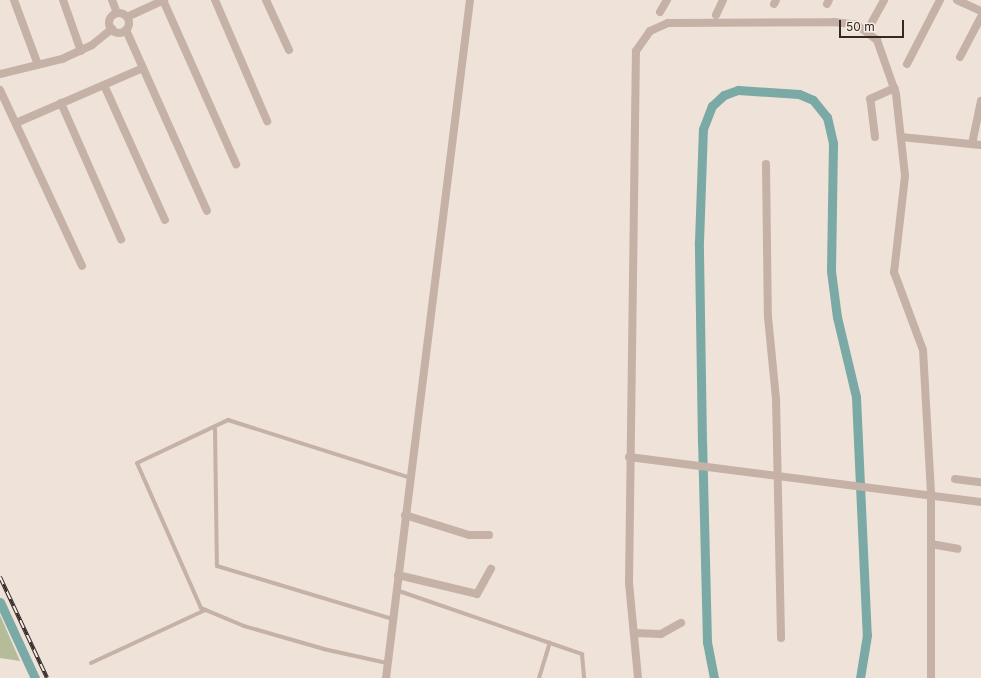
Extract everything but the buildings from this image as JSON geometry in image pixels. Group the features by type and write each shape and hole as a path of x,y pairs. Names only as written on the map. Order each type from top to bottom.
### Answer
{"street":[{"path":"14,0 38,66"},
{"path":"63,0 81,51"},
{"path":"112,0 117,13 127,17 163,0 236,164"},
{"path":"215,0 267,121"},
{"path":"266,0 288,50"},
{"path":"386,678 405,515 408,476 470,0"},
{"path":"660,12 667,0"},
{"path":"716,14 723,0"},
{"path":"872,22 884,0"},
{"path":"907,64 940,0"},
{"path":"957,0 981,11"},
{"path":"117,13 110,21 112,29 120,33 126,30"},
{"path":"127,17 126,30 207,211"},
{"path":"960,57 981,17"},
{"path":"638,678 629,583 629,457 634,61 638,43 650,31 668,23 857,25 877,40 895,88 905,176 894,272 923,350 931,495 931,678"},
{"path":"0,74 38,66 81,51 112,29"},
{"path":"16,123 143,68"},
{"path":"104,85 165,220"},
{"path":"875,137 870,99 895,88"},
{"path":"0,90 82,266"},
{"path":"972,144 981,101"},
{"path":"61,103 121,239"},
{"path":"901,137 981,145"},
{"path":"766,164 768,317 776,398 781,638"},
{"path":"629,457 687,462 869,485 981,502"},
{"path":"955,479 981,482"},
{"path":"405,515 469,535 490,535"},
{"path":"931,544 958,549"},
{"path":"398,575 477,594 491,569"},
{"path":"634,633 669,632 681,623"}],"lane":[{"path":"387,663 324,649 205,610 197,604 137,463 142,458 176,448 215,429 228,420 408,476"},
{"path":"215,429 218,566 392,619"},
{"path":"396,590 582,654 584,678"},
{"path":"91,663 205,610"},
{"path":"539,678 550,643"}],"green space":[{"path":"0,615 20,661 0,658"}],"waterway":[{"path":"714,678 707,642 702,443 699,242 703,129 712,106 724,95 738,90 799,94 813,100 827,117 833,143 831,271 837,317 856,397 867,635 860,678"},
{"path":"0,602 35,678"}],"railway":[{"path":"0,577 47,678"}]}
